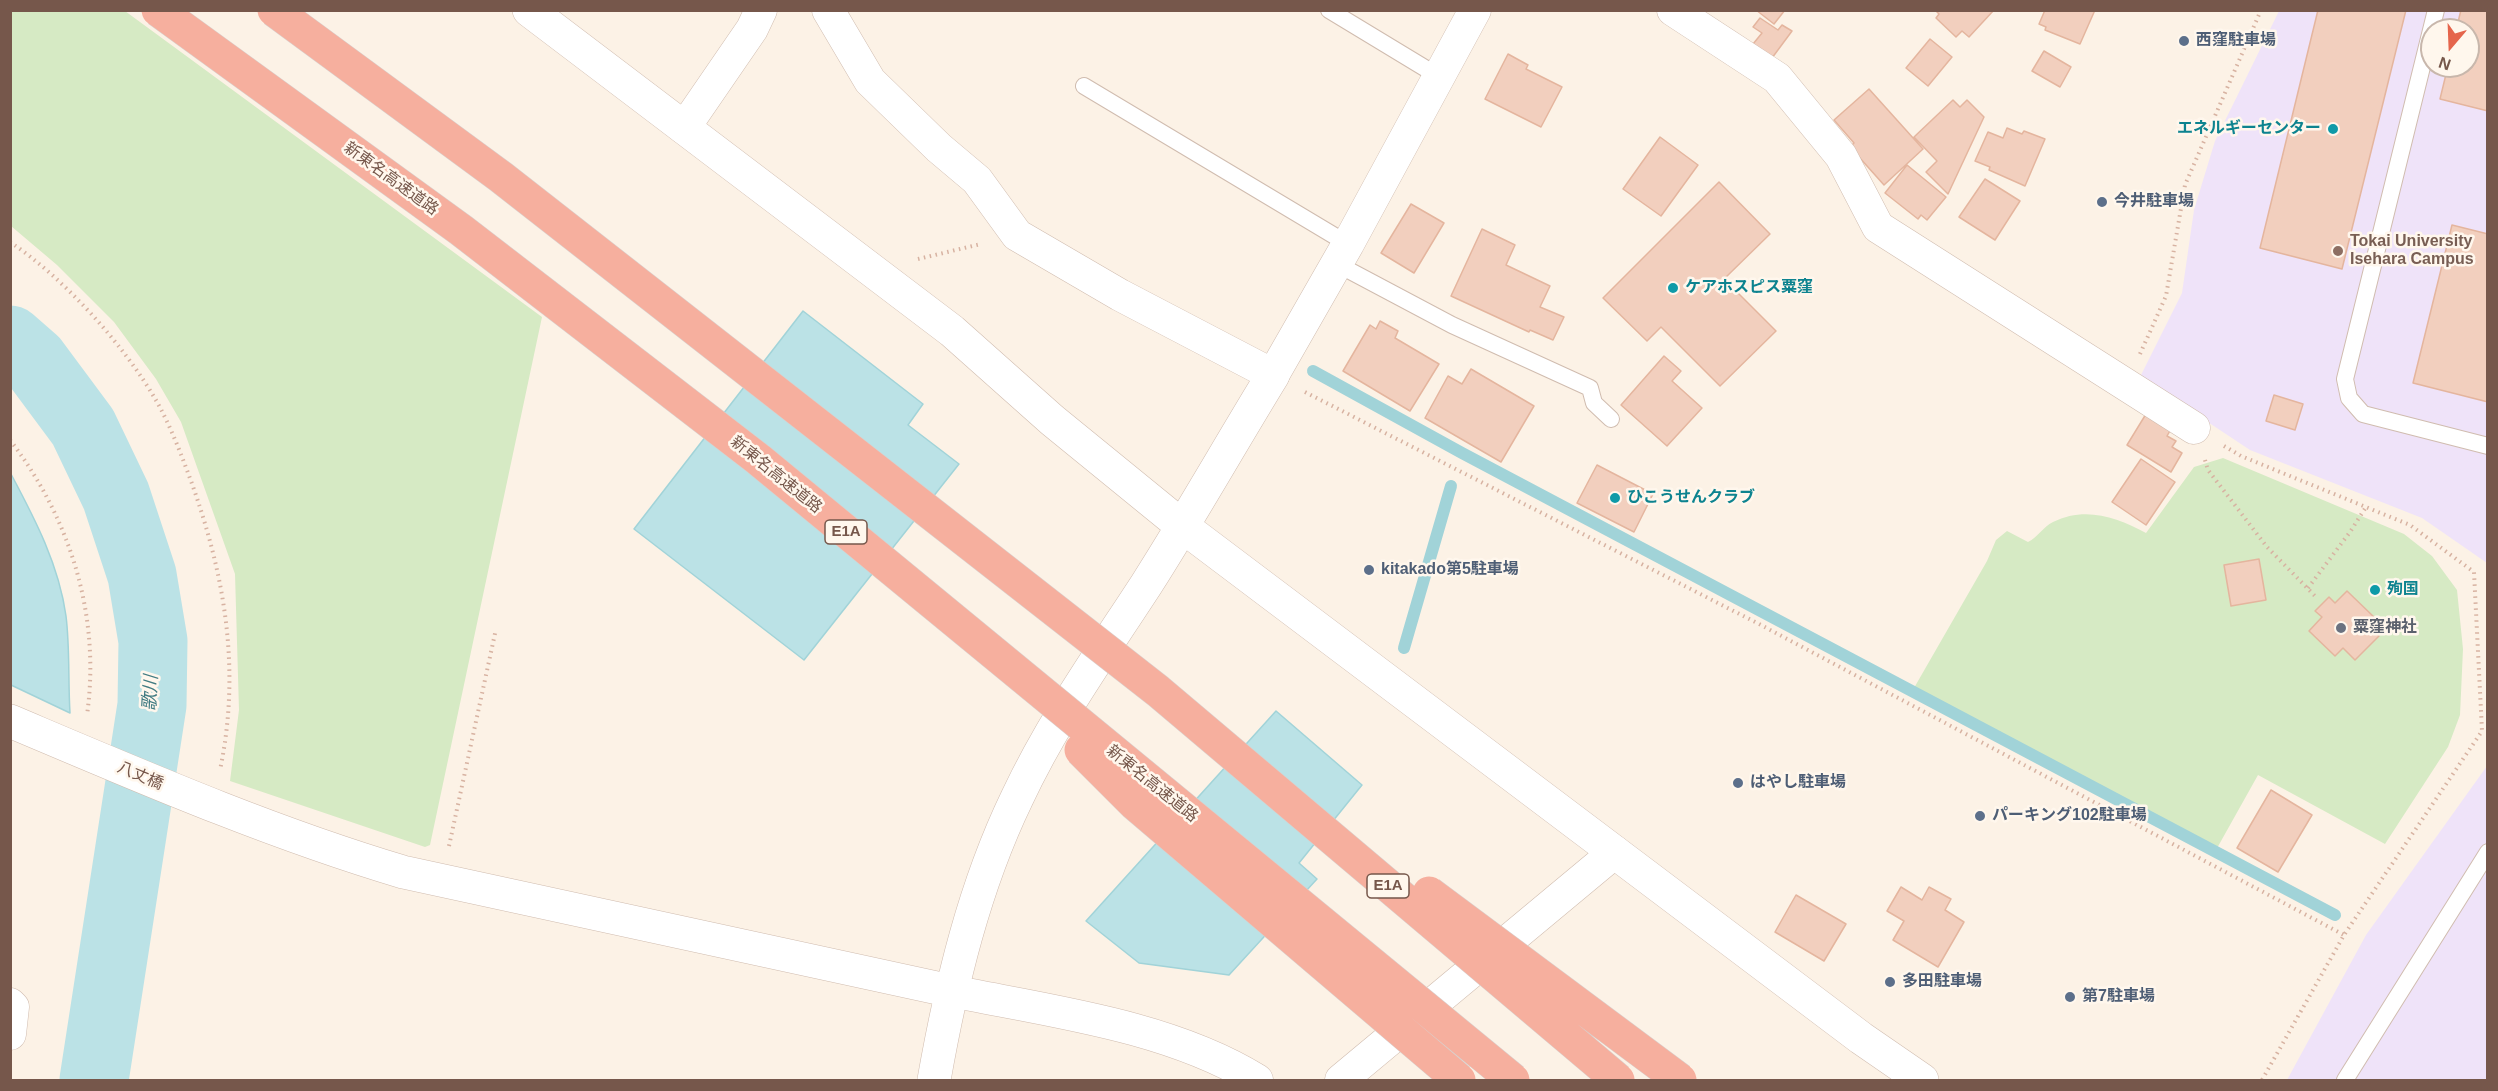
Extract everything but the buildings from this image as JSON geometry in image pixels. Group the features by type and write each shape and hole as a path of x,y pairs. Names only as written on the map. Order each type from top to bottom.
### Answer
{"highway":[{"name":"新東名高速道路","path":"158,10 461,230 758,459 1512,1080"},
{"name":"E1A","path":"274,10 520,192 1158,692 1618,1080"},
{"path":"922,595 1136,804 1459,1080"},
{"path":"1158,692 1680,1080"}],"street":[{"path":"529,10 965,341 1052,420 1182,526 1861,1038 1922,1080"},
{"path":"684,128 752,29 761,10"},
{"path":"828,10 870,81 939,148 977,180 1017,235 1120,295 1273,375"},
{"path":"934,1080 951,991 983,884 1016,798 1058,722 1182,526 1273,375 1343,254 1475,10"},
{"path":"1673,10 1777,78 1841,156 1878,227 2194,428"},
{"name":"八丈橋","path":"10,721 204,802 330,850 403,872 951,991"},
{"path":"1341,1080 1615,852"},
{"path":"951,991 1121,1026 1174,1042 1257,1080"},
{"path":"10,1004 13,1007 10,1035"}],"lane":[{"path":"1329,10 1438,76"},
{"path":"2436,10 2345,379 2349,398 2363,414 2487,446"},
{"path":"1084,86 1452,325 1590,388 1594,403 1611,419"},
{"path":"2345,1080 2487,852"}],"path":[{"path":"2127,385 2166,296 2185,185 2261,10"},
{"path":"908,261 1017,235"},
{"path":"10,242 27,253 76,298 121,350 156,402 180,451 217,561 225,603 229,660 226,745 204,802"},
{"path":"1273,375 1760,624 2344,935"},
{"path":"2194,428 2241,456 2410,525 2474,572 2482,731 2344,935 2262,1080"},
{"path":"10,440 32,468 47,496 64,530 77,572 86,615 91,669 84,753"},
{"path":"2208,470 2267,547 2315,596"},
{"path":"2308,588 2366,507"},
{"path":"441,881 496,629"}],"shaded area":[{"name":"Tokai University Isehara Campus","path":"2279,11 2487,11 2487,563 2422,518 2250,450 2140,377 2182,293 2194,210 2215,141"},
{"path":"2487,766 2487,1080 2287,1080 2366,935"}],"green space":[{"path":"10,11 125,11 542,317 430,845 425,847 230,781 239,710 235,574 181,422 156,379 114,322 57,265 11,226"},
{"path":"2223,458 2404,534 2432,556 2457,590 2463,649 2460,715 2448,747 2385,844 2258,775 2216,850 1914,688 1987,561 1996,540 2007,531 2028,542 2053,522 2065,517 2089,514 2124,522 2146,533 2194,467"}],"water":[{"path":"803,311 923,404 908,425 959,464 804,660 634,529"},
{"path":"11,474 45,543 63,597 68,640 70,713 11,685"},
{"path":"1276,711 1362,785 1299,863 1317,879 1229,975 1139,963 1086,921"}],"waterway":[{"name":"歌川","path":"10,340 34,361 83,427 116,496 142,575 153,641 152,705 94,1080"},
{"path":"1313,371 1462,453 2335,915"},
{"path":"1404,648 1451,486"}],"place":[{"name":"西窪駐車場","path":"2184,41"},
{"name":"エネルギーセンター","path":"2333,129"},
{"name":"今井駐車場","path":"2102,202"},
{"name":"Tokai University Isehara Campus","path":"2338,251"},
{"name":"ケアホスピス粟窪","path":"1673,288"},
{"name":"ひこうせんクラブ","path":"1615,498"},
{"name":"kitakado第5駐車場","path":"1369,570"},
{"name":"殉国","path":"2375,590"},
{"name":"粟窪神社","path":"2341,628"},
{"name":"はやし駐車場","path":"1738,783"},
{"name":"パーキング102駐車場","path":"1980,816"},
{"name":"多田駐車場","path":"1890,982"},
{"name":"第7駐車場","path":"2070,997"}]}
